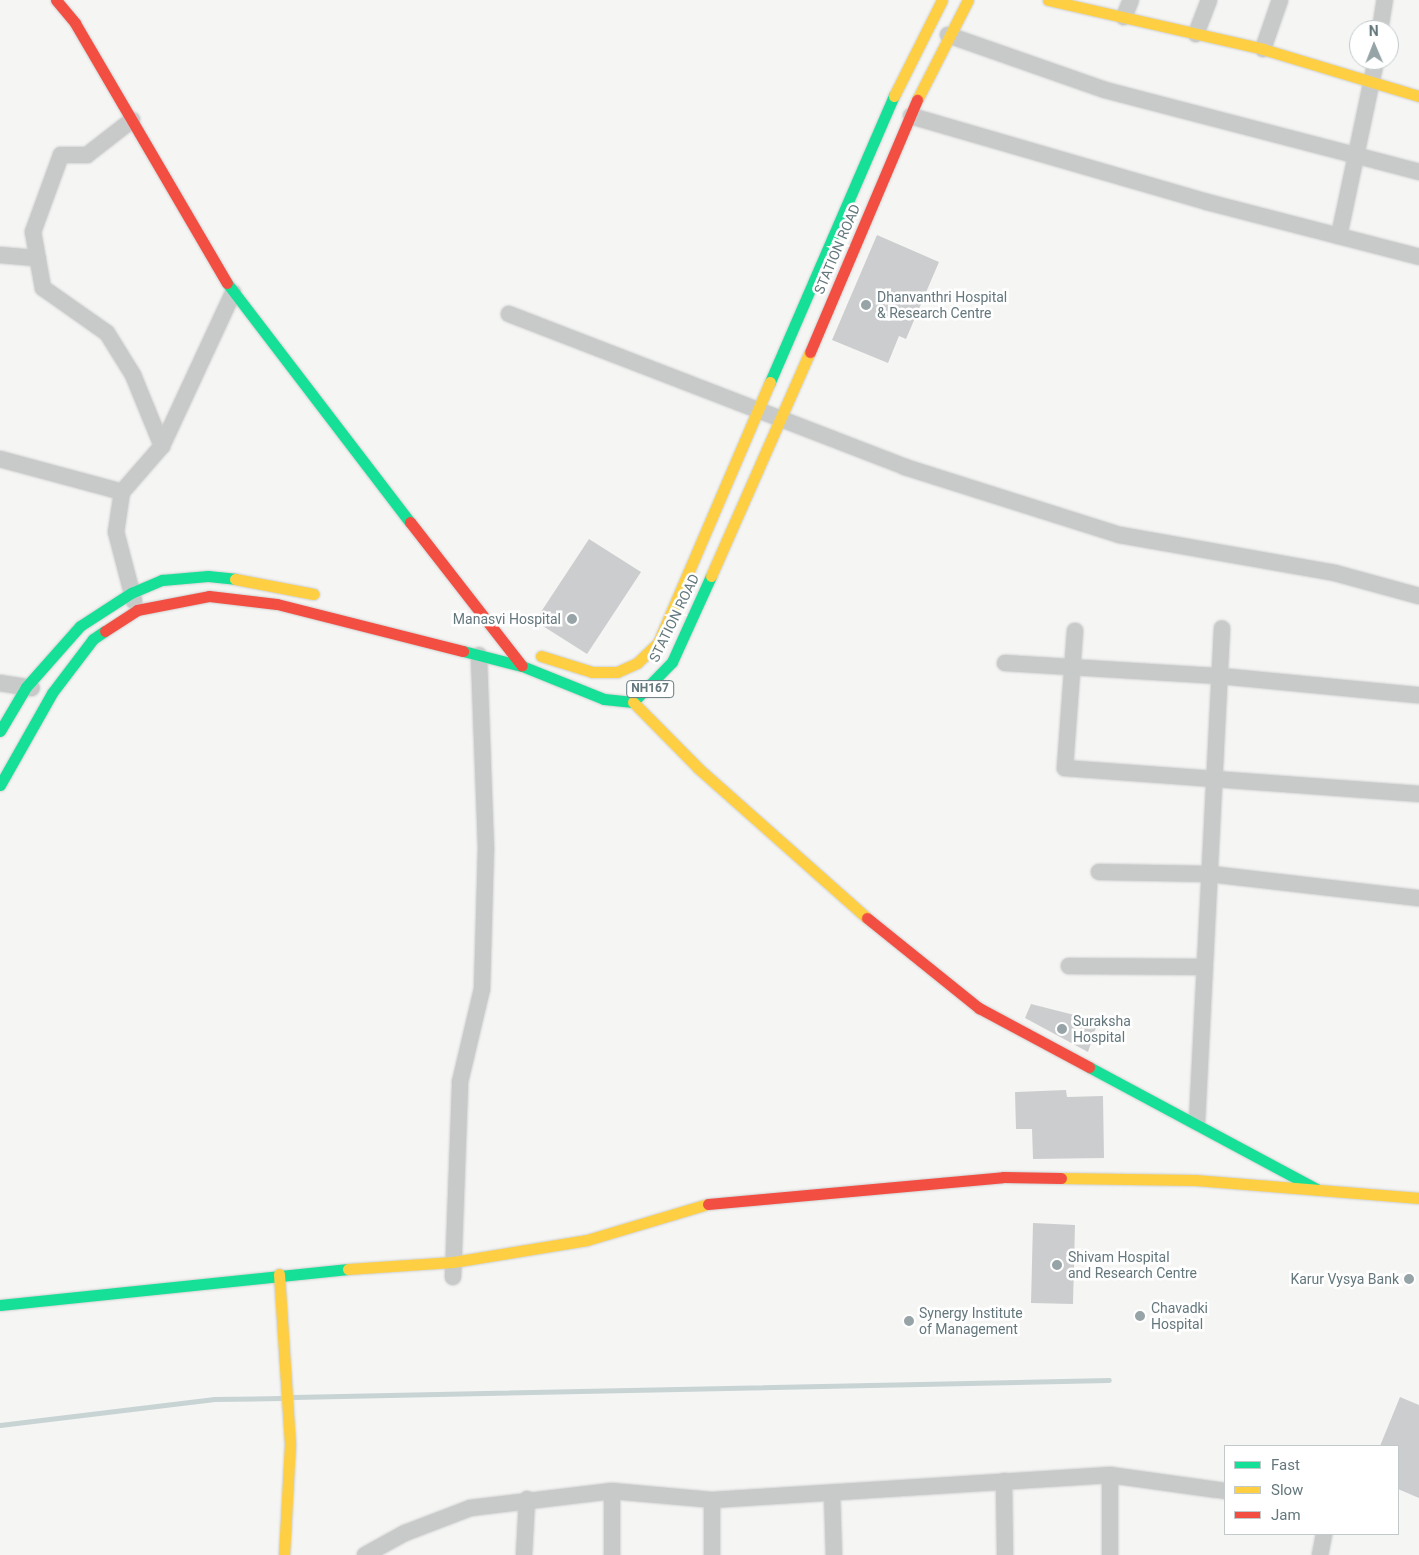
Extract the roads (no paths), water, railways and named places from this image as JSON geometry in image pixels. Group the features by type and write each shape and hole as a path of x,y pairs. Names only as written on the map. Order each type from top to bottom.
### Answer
{"main road":[{"path":"56,0 76,23 233,293 522,666"},
{"name":"STATION ROAD","path":"486,640 506,644 592,672 617,672 637,663 658,643 890,104 942,0"},
{"name":"STATION ROAD","path":"633,702 672,662 782,420 911,116 948,35 968,0"},
{"path":"1048,0 1263,49 1373,80 1419,96"},
{"path":"0,731 26,687 80,626 131,593 162,580 208,576 275,584 323,597"},
{"name":"NH167","path":"0,785 52,692 93,639 137,610 209,596 277,604 479,654 522,666 604,699 633,702"},
{"path":"633,702 698,768 889,939 979,1008 1198,1122 1326,1194 1339,1204"},
{"path":"450,1272 587,1240 659,1215 720,1200 1003,1177 1195,1180 1326,1194 1419,1198"},
{"path":"714,1217 868,1203"},
{"path":"659,1215 664,1230"},
{"path":"618,1245 697,1221"},
{"path":"0,1305 279,1274 450,1272 471,1274"},
{"path":"279,1274 285,1290 283,1347 290,1444 284,1555"},
{"path":"39,1315 285,1290"}],"street":[{"path":"1124,17 1131,0"},
{"path":"1196,34 1209,0"},
{"path":"1263,49 1280,0"},
{"path":"1382,20 1385,0"},
{"path":"948,35 1105,90 1419,172"},
{"path":"1339,236 1374,70"},
{"path":"911,116 1419,257"},
{"path":"132,120 87,155 61,156 33,232 43,288 107,333 132,376 162,446"},
{"path":"0,255 38,258"},
{"path":"137,610 116,532 122,492 162,446 233,293"},
{"path":"509,314 759,408 782,420 905,467 1120,535 1335,573 1419,596"},
{"path":"0,459 122,492"},
{"path":"1198,1122 1222,629"},
{"path":"1074,631 1065,768 1215,776 1419,794"},
{"path":"450,1272 460,1082 482,989 486,849 479,654"},
{"path":"1005,663 1220,676 1419,695"},
{"path":"0,683 52,692"},
{"path":"0,740 23,744"},
{"path":"1099,872 1210,874 1419,898"},
{"path":"1069,966 1205,967"},
{"path":"1110,1475 1110,1555"},
{"path":"364,1555 404,1532 470,1508 527,1498 612,1491 712,1500 832,1494 1110,1475 1224,1491"},
{"path":"1004,1481 1005,1555"},
{"path":"612,1491 612,1555"},
{"path":"832,1494 834,1555"},
{"path":"524,1555 527,1498"},
{"path":"712,1500 712,1555"},
{"path":"1320,1555 1324,1535"}],"waterway":[{"path":"293,1397 1109,1380"},
{"path":"0,1425 214,1399 282,1398"}],"place":[{"name":"Dhanvanthri Hospital & Research Centre","path":"866,305"},
{"name":"Manasvi Hospital","path":"572,619"},
{"name":"Suraksha Hospital","path":"1062,1029"},
{"name":"Shivam Hospital and Research Centre","path":"1057,1265"},
{"name":"Karur Vysya Bank","path":"1409,1279"},
{"name":"Chavadki Hospital","path":"1140,1316"},
{"name":"Synergy Institute of Management","path":"909,1321"}]}
